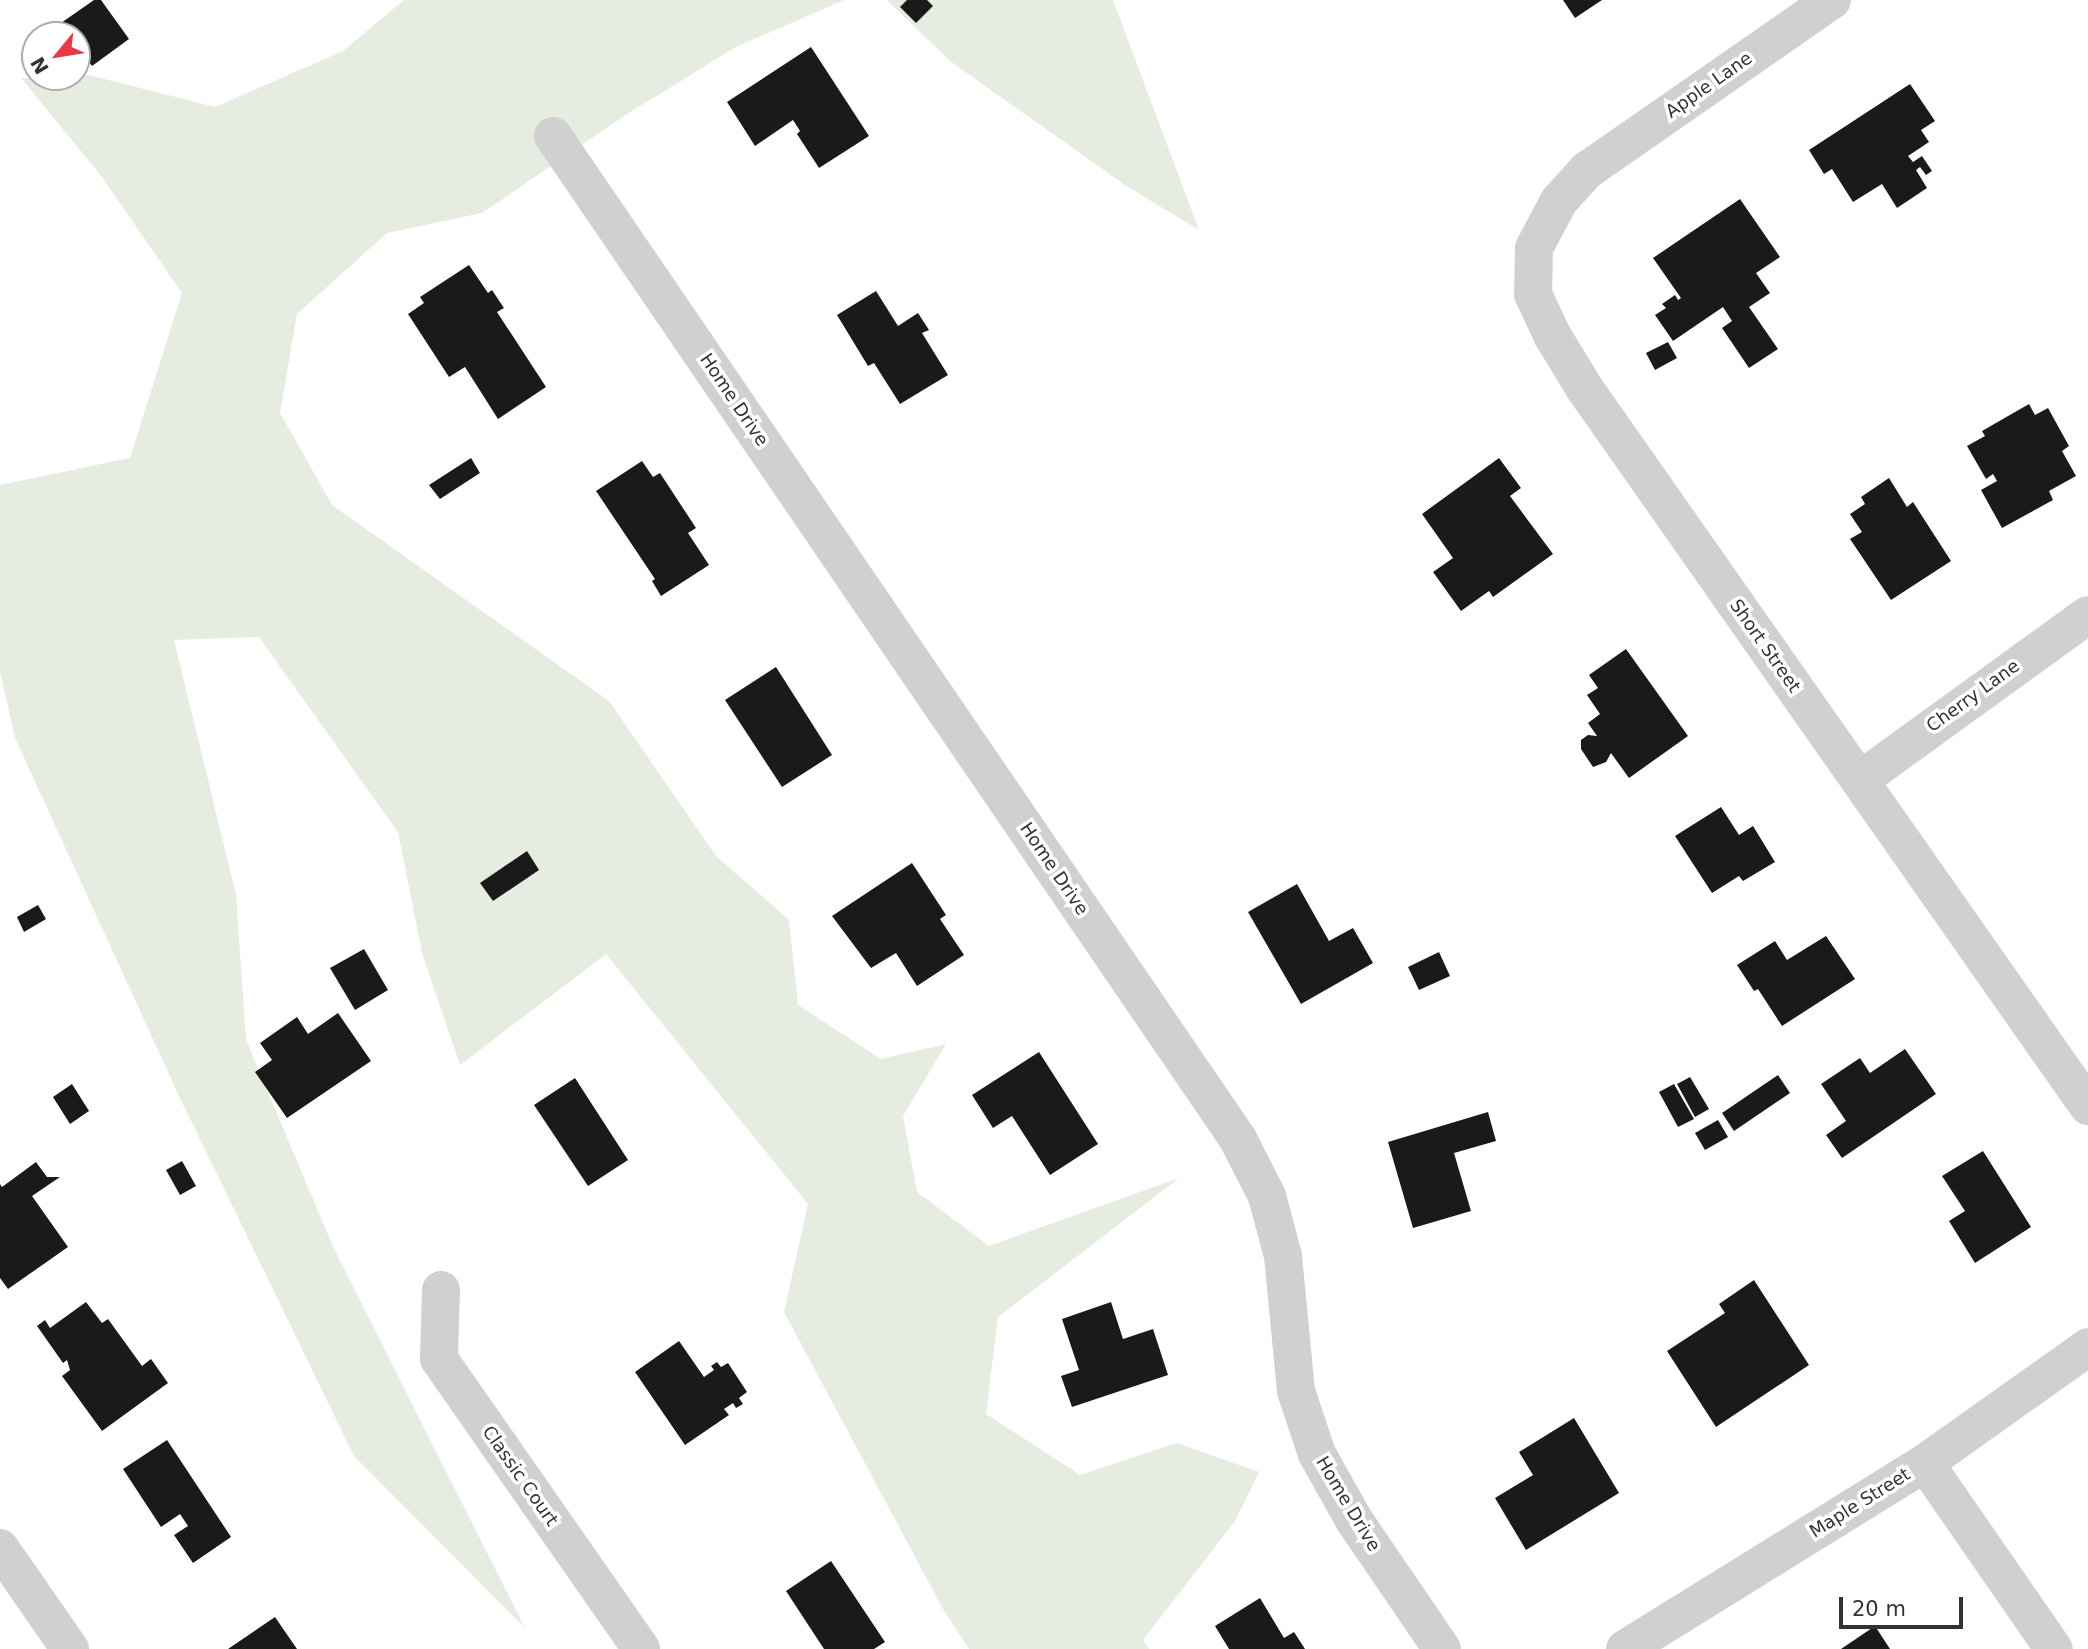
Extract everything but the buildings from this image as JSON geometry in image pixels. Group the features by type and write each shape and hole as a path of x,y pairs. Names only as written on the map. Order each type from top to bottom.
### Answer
{"street":[{"name":"Apple Lane","path":"1587,170 1832,0"},
{"name":"Home Drive","path":"553,136 1238,1139 1267,1196 1283,1256 1296,1391 1317,1454 1354,1520 1442,1649"},
{"name":"Short Street","path":"1587,170 1559,201 1534,248 1533,294 1552,335 1585,389 2088,1107"},
{"name":"Cherry Lane","path":"1860,780 2088,615"},
{"name":"Classic Court","path":"441,1290 439,1359 641,1649"},
{"name":"Maple Street","path":"1625,1649 1925,1463 2088,1347"},
{"path":"1925,1463 2054,1649"},
{"path":"0,1548 70,1649"}],"shaded area":[{"path":"404,0 844,0 736,47 627,114 482,213 387,233 297,314 280,413 332,505 609,701 716,856 789,920 798,1005 881,1059 946,1044 903,1116 917,1192 989,1246 1179,1178 998,1317 986,1414 1080,1475 1177,1443 1259,1472 1235,1521 1143,1640 1149,1649 969,1649 943,1609 784,1312 808,1204 606,954 460,1065 422,953 398,832 259,637 174,640 236,895 246,1040 334,1249 525,1628 354,1456 179,1096 15,738 0,672 0,485 130,458 182,293 102,177 32,91 91,91 91,76 215,107 343,51"},
{"path":"887,0 1113,0 1199,230 1125,185 950,61"}]}
